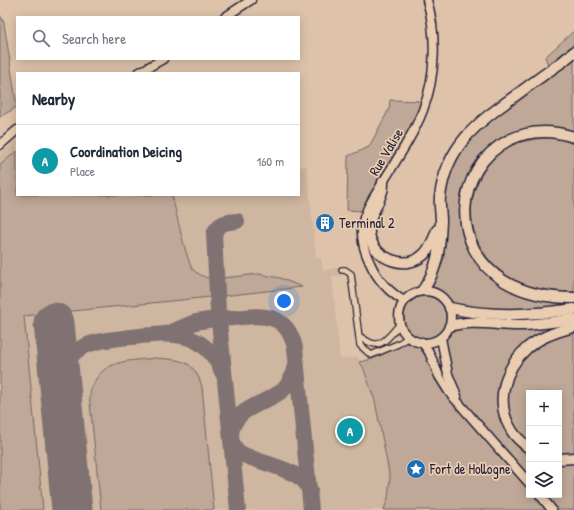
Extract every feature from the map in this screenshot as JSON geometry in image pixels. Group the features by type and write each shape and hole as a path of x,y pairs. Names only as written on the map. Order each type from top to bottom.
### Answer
{"highway":[{"path":"424,290 436,265 440,248 440,198 443,180 449,163 463,140 475,126 493,111 574,52"},
{"path":"574,137 558,133 529,133 518,136 490,152 474,173 466,197 464,213 467,231 472,246 479,258 490,270 503,280 518,288 535,294 551,297 574,298"},
{"path":"383,182 382,194 371,215 368,227 370,239 375,248 385,257 395,261 408,262 417,260 430,246 441,220"},
{"path":"450,308 477,313 520,314 548,313 574,309"},
{"path":"450,326 467,323 524,325 574,319"},
{"path":"526,445 516,436 507,422 502,398 506,378 511,367 528,348 537,341 561,330 574,327"},
{"path":"562,459 574,458"}],"main road":[{"path":"227,16 251,0"},
{"name":"Rue Valise","path":"404,301 390,292 376,275 367,257 363,244 362,226 370,203 411,135 423,110 430,86 434,57 433,33 427,0"},
{"path":"140,72 161,60"},
{"path":"0,145 16,131"},
{"path":"424,290 440,294 446,300 452,316 450,326 446,333 434,342 414,340 409,337 400,324 400,308 404,301 416,292 424,290"},
{"path":"441,338 448,374 462,406"},
{"path":"422,342 430,352 439,376 449,392 526,480"},
{"path":"542,498 552,510"}],"street":[{"path":"342,270 345,270 351,274 359,327 358,336 360,345 371,355 398,344 409,337"},
{"path":"358,336 377,344 384,340 400,324"}],"shaded area":[{"path":"0,15 4,23 16,108 0,117"},
{"path":"574,31 574,44 548,65 545,57"},
{"path":"574,54 574,133 522,131 467,180 463,190 461,204 461,218 465,238 473,256 484,270 498,282 514,290 532,297 570,303 570,306 558,308 498,310 456,305 440,290 431,286 444,258 445,196 447,180 464,141"},
{"path":"390,100 422,101 412,124 362,211 347,210 348,156 369,147 389,109"},
{"path":"543,138 555,138 574,144 574,292 541,289 524,284 509,277 497,268 487,257 479,244 474,231 472,202 475,188 487,166 506,148 514,144"},
{"path":"16,141 16,196 300,196 300,167 307,166 316,258 321,258 323,270 342,267 343,275 332,276 340,359 358,357 375,401 390,478 388,498 384,510 0,510 0,154"},
{"path":"16,152 16,196 172,196 181,235 190,265 193,270 210,279 210,297 24,316 43,510 0,510 0,165"},
{"path":"259,274 280,278 302,287 222,296 223,278"},
{"path":"421,296 429,296 437,299 443,305 446,317 443,329 437,335 429,338 421,338 413,335 407,329 404,321 404,313 407,305 413,299"},
{"path":"455,311 560,313 562,317 522,321 454,320"},
{"path":"458,326 541,326 542,332 530,340 510,361 503,372 498,385 497,399 499,413 504,428 509,436 521,450 526,453 526,474 463,401 451,379 444,343 453,329"},
{"path":"574,332 574,453 562,454 562,390 526,390 526,439 518,431 511,418 508,408 508,393 511,380 517,368 536,349 561,336"},
{"path":"407,343 413,344 425,350 468,419 526,486 526,498 538,498 548,510 384,510 388,498 390,478 375,401 363,367 359,362 373,359"},
{"path":"155,358 172,359 185,363 195,371 199,378 202,387 214,510 101,510 90,403 92,388 101,372 114,364"},
{"path":"574,463 574,510 556,510 546,498 562,498 562,464"}],"taxiway":[{"path":"237,221 220,225 214,234 218,311 238,510"},
{"path":"165,334 201,321 254,316 272,318 280,322 286,328 291,336 295,348 311,510"},
{"path":"65,444 61,385 63,371 68,360 75,352 84,346 106,340 145,336 184,336 206,347 222,372"},
{"path":"296,366 289,382 283,390 250,408 237,419 232,427 231,439 234,447 240,453 292,473 304,481 310,491"}],"runway":[{"path":"54,323 72,510"}],"place":[{"name":"Terminal 2","path":"325,223"},
{"name":"Coordination Deicing","path":"350,431"},
{"name":"Fort de Hollogne","path":"416,469"}]}
